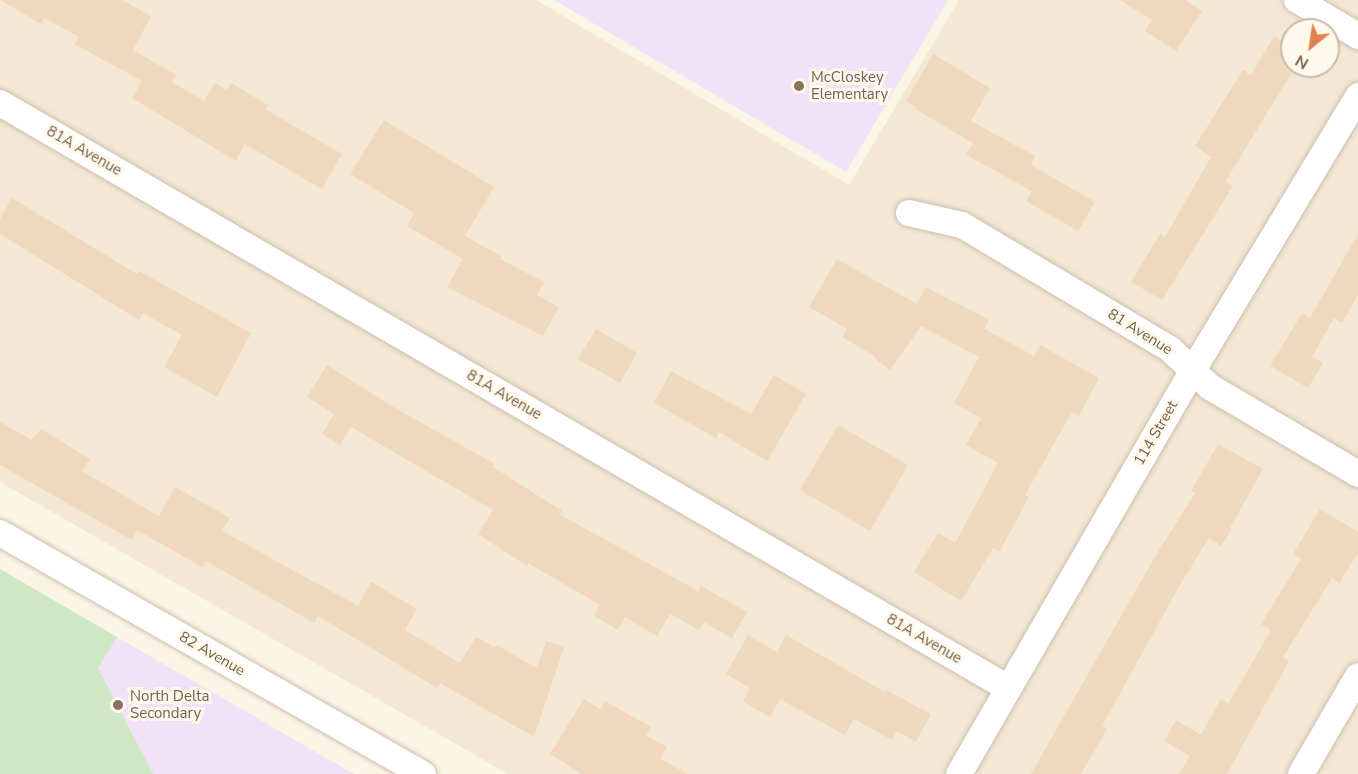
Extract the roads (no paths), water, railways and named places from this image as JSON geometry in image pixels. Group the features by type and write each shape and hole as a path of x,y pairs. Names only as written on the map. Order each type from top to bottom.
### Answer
{"street":[{"path":"1296,0 1358,36"},
{"name":"114 Street","path":"959,774 1193,370 1358,96"},
{"name":"81A Avenue","path":"0,103 1008,688"},
{"name":"81 Avenue","path":"909,213 962,225 1170,349 1210,387 1358,474"},
{"name":"82 Avenue","path":"0,533 423,774"},
{"path":"1301,774 1358,676"}],"place":[{"name":"McCloskey Elementary","path":"799,86"},
{"name":"North Delta Secondary","path":"118,705"}]}
